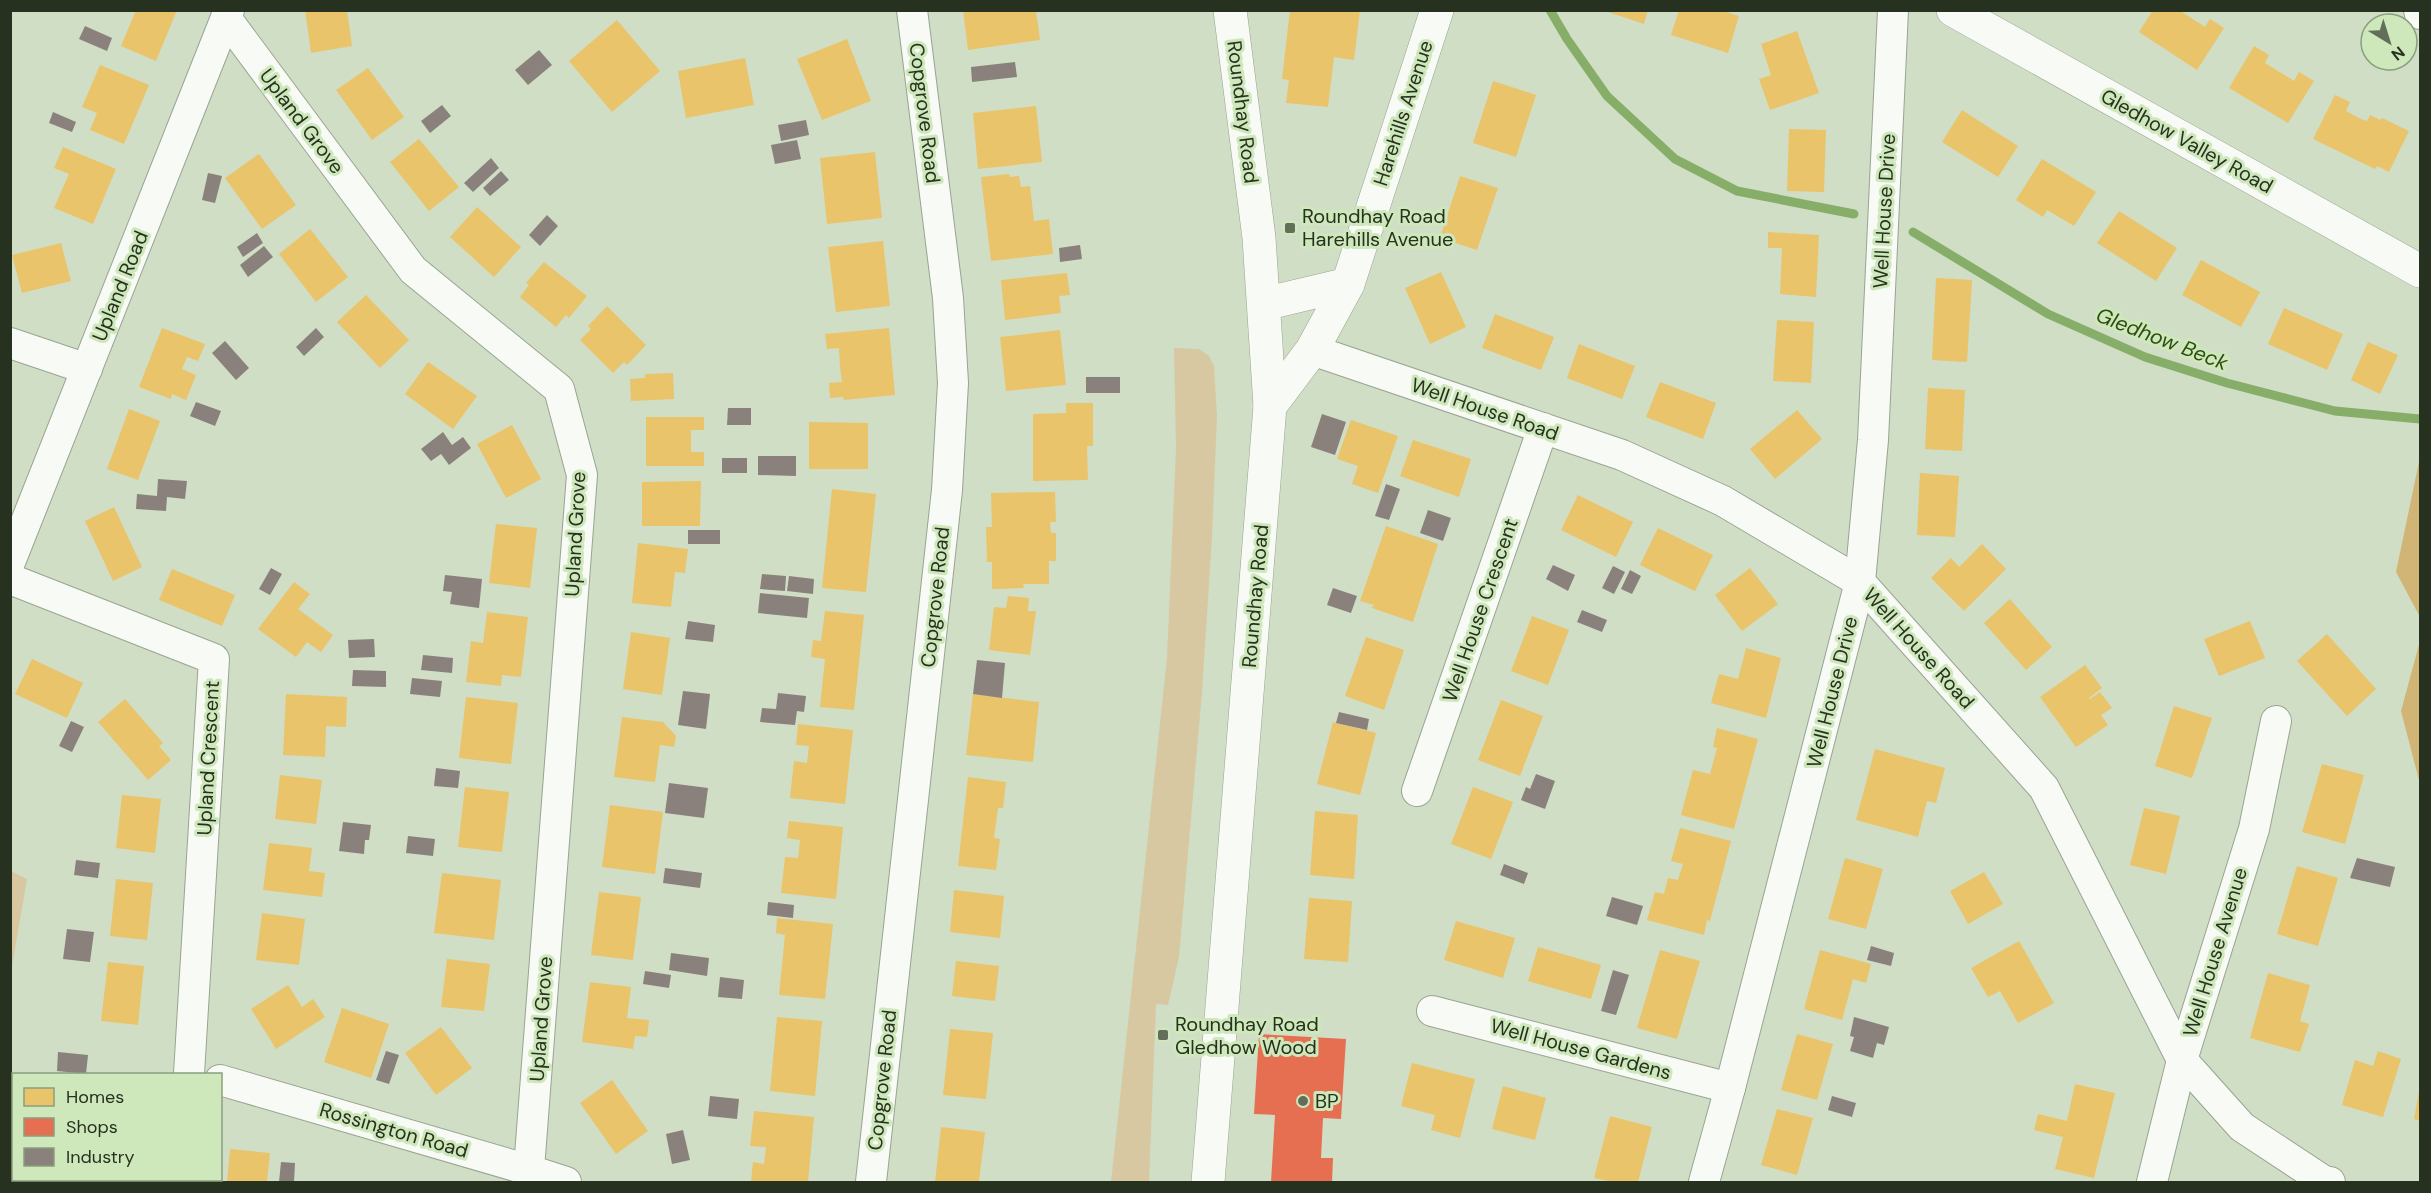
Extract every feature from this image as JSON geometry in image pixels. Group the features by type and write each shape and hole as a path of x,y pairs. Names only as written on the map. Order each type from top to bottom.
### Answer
{"street":[{"name":"Copgrove Road","path":"871,1182 945,502 953,383 948,298 912,10"},
{"name":"Roundhay Road","path":"1208,1182 1270,406 1259,238 1230,10"},
{"name":"Harehills Avenue","path":"1270,406 1312,350 1347,284 1437,10"},
{"name":"Well House Drive","path":"1704,1182 1860,582 1873,440 1893,10"},
{"name":"Gledhow Valley Road","path":"1953,10 2418,263"},
{"name":"Upland Road","path":"10,562 227,14"},
{"name":"Upland Grove","path":"227,14 413,270 559,389 582,475 528,1176"},
{"path":"1264,304 1347,284"},
{"path":"10,343 87,369"},
{"name":"Well House Road","path":"1312,350 1622,455 1724,501 1860,582 2044,788 2182,1060 2242,1127 2324,1181 2330,1182"},
{"name":"Well House Crescent","path":"1417,791 1543,428"},
{"name":"Upland Crescent","path":"10,579 214,659 193,1073"},
{"name":"Well House Avenue","path":"2152,1182 2182,1060 2253,829 2276,722"},
{"name":"Well House Gardens","path":"1431,1011 1730,1088"},
{"name":"Rossington Road","path":"222,1081 528,1176 566,1182"}],"shaded area":[{"path":"1174,348 1199,349 1209,356 1214,366 1217,416 1202,692 1179,957 1168,1005 1156,1004 1149,1182 1111,1182 1167,658 1176,448"},
{"path":"2420,457 2420,617 2396,572"},
{"path":"2420,641 2420,784 2401,711"},
{"path":"11,871 27,879 11,972"}],"building: Homes":[{"path":"136,10 177,10 156,61 121,46"},
{"path":"305,10 347,10 352,46 311,53"},
{"path":"963,10 1036,10 1040,40 968,50"},
{"path":"1290,10 1360,10 1354,60 1334,57 1328,107 1286,103 1289,80 1282,79"},
{"path":"1602,10 1648,10 1644,24"},
{"path":"1679,10 1720,10 1739,16 1728,53 1671,35"},
{"path":"2153,10 2179,10 2205,27 2210,19 2224,28 2197,70 2139,32"},
{"path":"617,20 660,71 612,112 569,61"},
{"path":"1797,31 1819,93 1770,110 1759,79 1771,75 1761,44"},
{"path":"847,39 871,101 822,120 797,59"},
{"path":"2254,46 2269,55 2265,63 2294,81 2299,72 2314,81 2288,123 2229,88"},
{"path":"745,58 754,105 686,118 678,71"},
{"path":"100,65 149,85 124,144 90,130 97,113 82,107"},
{"path":"368,68 404,117 372,140 336,90"},
{"path":"1493,81 1536,95 1516,157 1473,143"},
{"path":"2335,95 2350,102 2346,111 2361,119 2367,121 2370,115 2380,120 2382,118 2409,131 2389,172 2377,166 2375,169 2313,139"},
{"path":"1036,106 1042,162 978,169 973,113"},
{"path":"1962,110 2018,146 1998,177 1942,142"},
{"path":"1789,129 1826,130 1824,192 1787,191"},
{"path":"419,139 459,187 429,211 390,162"},
{"path":"63,147 116,169 93,224 54,208 69,174 54,168"},
{"path":"875,152 882,218 827,224 820,158"},
{"path":"259,154 296,205 262,229 225,178"},
{"path":"2042,159 2096,192 2074,226 2047,210 2043,217 2016,200"},
{"path":"1009,174 1010,177 1019,176 1021,187 1030,186 1034,221 1049,219 1053,254 991,261 981,177"},
{"path":"1460,176 1498,188 1477,250 1440,238"},
{"path":"477,207 521,247 494,277 450,237"},
{"path":"2119,211 2177,248 2156,281 2097,243"},
{"path":"310,229 348,277 316,302 279,254"},
{"path":"1768,232 1819,235 1816,297 1780,294 1782,248 1768,248"},
{"path":"883,241 890,306 836,312 828,247"},
{"path":"61,243 71,281 22,293 12,255"},
{"path":"2201,260 2260,292 2241,327 2182,295"},
{"path":"544,262 587,296 569,318 566,315 556,327 520,297 529,285 526,283"},
{"path":"1441,272 1466,327 1430,344 1405,288"},
{"path":"1067,273 1070,295 1059,296 1061,313 1005,320 1001,280"},
{"path":"1936,278 1972,280 1967,362 1932,360"},
{"path":"366,295 409,340 380,368 337,322"},
{"path":"607,306 646,345 627,365 624,362 613,373 580,340 591,329 588,326"},
{"path":"2284,308 2343,334 2327,370 2268,344"},
{"path":"1495,314 1554,337 1541,370 1482,348"},
{"path":"1777,320 1814,322 1811,383 1773,381"},
{"path":"162,328 205,344 198,361 187,357 182,369 196,375 186,400 172,394 171,399 139,387"},
{"path":"889,328 895,395 844,400 843,397 830,398 829,383 842,382 839,348 827,349 825,334"},
{"path":"1060,330 1066,385 1006,391 1000,337"},
{"path":"2368,342 2398,355 2380,394 2351,380"},
{"path":"1579,344 1635,366 1622,399 1567,378"},
{"path":"428,362 477,396 453,429 405,394"},
{"path":"673,373 674,399 631,401 630,379 645,378 645,374"},
{"path":"1660,382 1716,403 1703,439 1646,417"},
{"path":"1928,388 1965,390 1962,451 1925,449"},
{"path":"1066,403 1093,403 1093,446 1087,446 1088,480 1033,481 1033,414 1066,413"},
{"path":"129,409 160,421 138,480 107,469"},
{"path":"1797,410 1822,439 1775,479 1750,449"},
{"path":"646,417 704,417 704,430 691,430 691,452 704,452 704,466 646,466"},
{"path":"1351,420 1398,436 1378,493 1352,484 1358,466 1337,459"},
{"path":"809,422 868,423 868,469 809,469"},
{"path":"512,425 541,479 506,498 477,444"},
{"path":"1413,440 1471,459 1459,497 1400,476"},
{"path":"1920,473 1959,476 1955,537 1917,535"},
{"path":"701,481 700,526 642,526 642,482"},
{"path":"832,489 876,494 866,592 822,588"},
{"path":"1055,492 1056,522 1050,522 1051,533 1056,533 1056,561 1049,561 1049,584 1023,584 1024,588 992,589 992,562 987,562 986,527 992,527 991,493"},
{"path":"1578,495 1633,522 1616,557 1561,530"},
{"path":"114,507 142,567 113,581 85,521"},
{"path":"496,524 537,528 530,588 489,583"},
{"path":"1386,526 1438,544 1413,622 1372,608 1374,605 1360,601"},
{"path":"1658,528 1713,555 1695,591 1640,565"},
{"path":"638,543 688,549 685,573 675,572 671,607 632,603"},
{"path":"1982,544 2006,569 1964,611 1931,578 1951,558 1959,567"},
{"path":"1750,568 1778,604 1742,631 1715,595"},
{"path":"172,569 235,595 222,626 159,600"},
{"path":"294,582 310,594 298,609 333,635 321,652 307,642 296,657 258,629"},
{"path":"1008,596 1029,598 1028,611 1036,611 1030,655 989,650 994,607 1006,608"},
{"path":"2010,599 2052,647 2026,670 1984,623"},
{"path":"825,611 864,615 854,710 820,707 825,659 811,657 813,640 821,641"},
{"path":"487,612 528,617 521,677 502,675 501,686 466,682 471,641 483,643"},
{"path":"1532,616 1569,630 1548,685 1511,671"},
{"path":"2250,621 2265,658 2219,676 2204,639"},
{"path":"631,632 670,638 662,695 623,689"},
{"path":"2327,634 2376,689 2347,716 2297,661"},
{"path":"1366,637 1404,650 1384,710 1345,696"},
{"path":"1746,648 1781,658 1766,718 1711,703 1719,674 1738,679"},
{"path":"32,659 83,683 67,718 15,694"},
{"path":"2085,665 2102,688 2089,698 2100,692 2112,708 2101,715 2108,725 2076,747 2040,697"},
{"path":"286,694 347,697 346,727 326,726 325,757 283,755"},
{"path":"973,694 1039,702 1033,762 966,755"},
{"path":"466,697 518,703 511,764 459,758"},
{"path":"125,699 163,743 159,746 171,760 148,780 98,722"},
{"path":"1501,700 1543,716 1520,776 1478,760"},
{"path":"2174,706 2212,718 2192,778 2155,766"},
{"path":"622,717 663,722 676,736 674,747 660,745 655,782 614,777"},
{"path":"1333,722 1376,733 1360,795 1317,784"},
{"path":"798,724 853,730 845,804 790,798 794,761 807,763 809,746 796,745"},
{"path":"1717,728 1758,739 1734,829 1681,815 1693,770 1710,774 1717,748 1713,747"},
{"path":"1875,749 1945,768 1936,803 1927,801 1918,837 1856,820"},
{"path":"2322,764 2364,775 2345,844 2302,832"},
{"path":"280,775 322,780 316,824 275,819"},
{"path":"968,777 1006,782 1003,808 998,808 994,838 1000,839 996,870 958,866"},
{"path":"465,787 509,792 502,852 458,847"},
{"path":"1473,787 1513,802 1491,859 1451,844"},
{"path":"122,795 161,799 155,853 116,848"},
{"path":"610,805 663,812 655,874 602,867"},
{"path":"2144,808 2180,816 2166,874 2130,865"},
{"path":"1315,811 1358,815 1354,879 1310,875"},
{"path":"789,821 843,827 836,899 781,893 785,857 798,858 800,840 787,838"},
{"path":"1680,828 1731,841 1710,921 1707,920 1704,935 1647,920 1655,892 1664,894 1668,878 1678,880 1683,864 1671,861"},
{"path":"269,843 312,848 309,871 325,873 322,897 263,890"},
{"path":"1845,858 1883,869 1866,929 1828,919"},
{"path":"2297,866 2338,878 2318,946 2277,934"},
{"path":"1984,872 2003,904 1968,924 1950,891"},
{"path":"442,873 501,880 494,940 434,933"},
{"path":"116,879 153,883 147,940 110,936"},
{"path":"954,890 1004,896 1000,938 950,932"},
{"path":"599,892 641,897 633,960 591,955"},
{"path":"1309,898 1352,901 1348,962 1304,959"},
{"path":"262,913 305,919 299,965 256,960"},
{"path":"777,918 833,924 825,999 779,995 785,935 776,933"},
{"path":"1456,921 1515,938 1503,978 1444,960"},
{"path":"2019,941 2054,1003 2018,1023 2000,991 1988,997 1971,968"},
{"path":"1538,947 1601,965 1591,999 1528,981"},
{"path":"1660,950 1700,961 1677,1039 1637,1028"},
{"path":"1820,950 1871,964 1866,983 1853,979 1842,1020 1804,1009"},
{"path":"447,959 490,964 484,1011 441,1007"},
{"path":"956,961 999,966 995,1001 952,996"},
{"path":"108,962 144,966 138,1025 101,1021"},
{"path":"2268,973 2310,985 2300,1021 2309,1024 2300,1052 2250,1038"},
{"path":"590,982 631,987 627,1018 649,1020 647,1037 635,1036 633,1049 582,1042"},
{"path":"288,985 302,1007 313,999 325,1017 276,1049 251,1009"},
{"path":"342,1008 389,1024 371,1078 324,1062"},
{"path":"777,1017 822,1021 815,1096 770,1091"},
{"path":"441,1027 472,1068 436,1095 405,1053"},
{"path":"950,1029 993,1033 986,1099 943,1095"},
{"path":"1797,1034 1833,1044 1817,1100 1781,1090"},
{"path":"2378,1051 2401,1059 2383,1117 2342,1105 2355,1060 2373,1066"},
{"path":"1412,1063 1475,1079 1460,1138 1431,1130 1435,1115 1401,1106"},
{"path":"612,1080 648,1131 616,1154 580,1103"},
{"path":"2075,1084 2115,1093 2094,1178 2055,1169 2063,1137 2034,1130 2038,1114 2067,1121"},
{"path":"1503,1086 1546,1098 1535,1140 1492,1129"},
{"path":"2420,1092 2420,1121 2414,1119"},
{"path":"1777,1109 1813,1118 1797,1175 1761,1165"},
{"path":"754,1111 814,1117 808,1182 751,1182 753,1162 764,1164 766,1147 750,1146"},
{"path":"1610,1116 1652,1127 1638,1182 1614,1182 1594,1178"},
{"path":"941,1127 985,1132 979,1182 935,1182"},
{"path":"230,1149 270,1153 267,1182 227,1182"},
{"path":"74,1181 124,1181 124,1182"}],"building: Shops":[{"path":"1259,1034 1346,1039 1341,1119 1323,1118 1321,1158 1333,1158 1332,1182 1271,1182 1275,1115 1254,1114"}],"building: Industry":[{"path":"85,26 112,38 107,51 79,39"},
{"path":"539,50 552,65 528,85 515,70"},
{"path":"1015,62 1017,77 972,82 971,67"},
{"path":"442,105 451,116 430,133 421,121"},
{"path":"53,112 76,122 72,132 49,123"},
{"path":"806,120 809,135 781,141 778,125"},
{"path":"797,140 801,159 775,164 771,145"},
{"path":"491,158 499,168 473,192 464,183"},
{"path":"501,171 509,180 490,196 483,188"},
{"path":"208,173 222,176 215,203 202,200"},
{"path":"547,215 558,226 540,246 529,235"},
{"path":"257,233 263,243 243,257 237,247"},
{"path":"1080,245 1082,259 1060,262 1059,248"},
{"path":"264,246 273,257 248,277 240,265"},
{"path":"316,328 324,337 304,356 296,347"},
{"path":"225,341 249,368 236,380 212,353"},
{"path":"1086,377 1120,377 1120,393 1086,393"},
{"path":"196,402 221,411 215,426 190,416"},
{"path":"728,408 751,408 751,425 727,425"},
{"path":"1322,414 1346,422 1335,455 1311,447"},
{"path":"443,432 452,445 463,437 471,448 449,465 441,454 431,461 421,449"},
{"path":"758,456 796,456 796,476 758,475"},
{"path":"722,458 747,458 747,473 722,473"},
{"path":"158,479 187,481 185,499 167,497 166,511 136,509 137,494 157,496"},
{"path":"1386,484 1400,489 1389,520 1375,516"},
{"path":"1428,510 1451,518 1443,541 1420,533"},
{"path":"688,530 720,530 720,544 688,544"},
{"path":"1553,565 1575,575 1568,591 1546,579"},
{"path":"1613,566 1625,572 1614,594 1602,588"},
{"path":"271,568 282,574 270,595 259,589"},
{"path":"1630,570 1641,576 1632,594 1621,589"},
{"path":"762,574 786,576 785,591 760,589"},
{"path":"445,575 482,579 479,608 450,604 452,592 443,591"},
{"path":"789,576 814,579 813,594 787,591"},
{"path":"1333,588 1357,596 1351,613 1327,605"},
{"path":"760,593 809,598 807,618 758,613"},
{"path":"1582,610 1607,620 1602,632 1577,622"},
{"path":"688,621 715,625 713,642 685,639"},
{"path":"374,639 375,657 349,658 348,640"},
{"path":"423,655 453,658 452,673 421,670"},
{"path":"977,660 1005,663 1002,698 973,694"},
{"path":"353,670 386,671 386,687 352,686"},
{"path":"412,678 442,681 440,697 410,694"},
{"path":"683,691 710,694 706,729 678,725"},
{"path":"778,693 806,696 804,712 797,711 795,725 760,722 762,708 776,709"},
{"path":"1339,712 1369,719 1367,730 1336,723"},
{"path":"71,721 84,727 72,752 59,746"},
{"path":"436,768 460,771 458,788 434,786"},
{"path":"1536,774 1555,781 1545,809 1521,800 1526,787 1530,789"},
{"path":"669,783 708,788 704,818 665,813"},
{"path":"343,822 371,825 369,840 365,840 364,854 339,851"},
{"path":"408,836 435,839 433,856 406,853"},
{"path":"2357,858 2395,867 2390,887 2350,878"},
{"path":"76,860 100,863 98,878 74,875"},
{"path":"1504,864 1528,873 1524,884 1500,875"},
{"path":"665,868 702,873 700,888 663,883"},
{"path":"1612,897 1643,906 1637,925 1606,916"},
{"path":"768,902 794,905 793,918 767,915"},
{"path":"67,929 94,932 90,962 63,959"},
{"path":"1871,946 1894,953 1891,966 1867,960"},
{"path":"671,953 709,958 707,976 669,970"},
{"path":"1613,970 1629,975 1616,1015 1601,1011"},
{"path":"645,971 671,975 669,988 643,984"},
{"path":"720,977 744,980 742,999 718,997"},
{"path":"1854,1017 1889,1027 1884,1045 1877,1043 1873,1058 1850,1051 1854,1037 1850,1036"},
{"path":"386,1051 399,1055 389,1084 376,1080"},
{"path":"58,1052 88,1055 86,1073 57,1071"},
{"path":"710,1096 739,1099 737,1119 708,1116"},
{"path":"1832,1096 1856,1103 1852,1117 1828,1110"},
{"path":"683,1130 690,1160 672,1164 666,1134"},
{"path":"281,1162 295,1163 294,1182 279,1182"}],"waterway":[{"name":"Gledhow Beck","path":"1550,10 1567,39 1607,96 1675,159 1737,191 1854,214"},
{"name":"Gledhow Beck","path":"1913,232 2048,314 2145,357 2227,383 2335,411 2420,419"}],"place":[{"name":"Roundhay Road Harehills Avenue","path":"1290,228"},
{"name":"Roundhay Road Gledhow Wood","path":"1163,1035"},
{"name":"BP","path":"1303,1101"}]}
